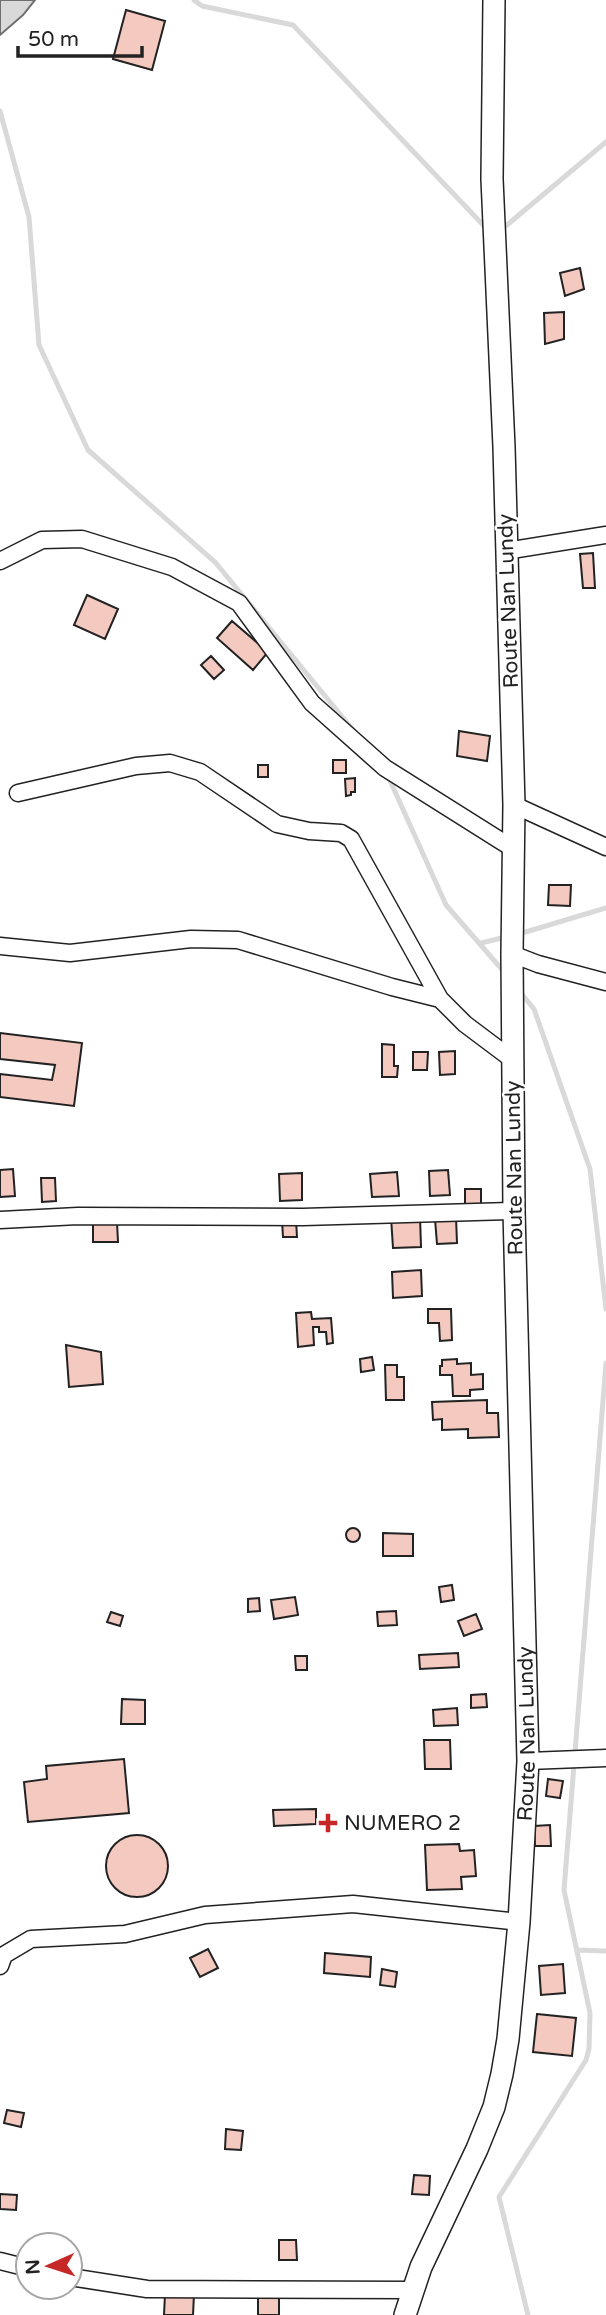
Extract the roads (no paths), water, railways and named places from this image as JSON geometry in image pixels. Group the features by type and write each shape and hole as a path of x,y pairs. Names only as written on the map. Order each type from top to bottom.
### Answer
{"main road":[{"name":"Route Nan Lundy","path":"405,2315 412,2290 494,2107 508,2039 519,1922 528,1761 514,1211 514,805 492,179 494,0"}],"street":[{"path":"506,551 606,535"},
{"path":"0,561 42,540 82,539 172,567 239,603 312,703 385,768 512,848"},
{"path":"18,793 136,766 170,763 200,772 278,824 309,831 341,832 351,839 440,999 465,1024 513,1060"},
{"path":"514,805 606,847"},
{"path":"0,946 70,953 191,939 238,940 392,988 440,999"},
{"path":"512,954 537,964 606,982"},
{"path":"0,1220 78,1216 303,1217 514,1211"},
{"path":"528,1761 606,1758"},
{"path":"0,1966 4,1955 31,1938 125,1934 205,1915 353,1904 519,1922"},
{"path":"84,2279 147,2288 412,2290"}],"waterway":[{"path":"194,0 202,6 293,25 486,228"},
{"path":"0,111 29,217 39,345 88,450 215,562 353,730"},
{"path":"501,230 606,142"},
{"path":"388,776 446,905 505,973"},
{"path":"519,934 606,908"},
{"path":"481,943 506,937"},
{"path":"520,992 534,1009 590,1169 606,1309"},
{"path":"528,2315 499,2197 586,2060 589,2049 590,2013 564,1890 606,1363"},
{"path":"578,1950 606,1951"}],"place":[{"name":"NUMERO 2","path":"328,1823"}]}
